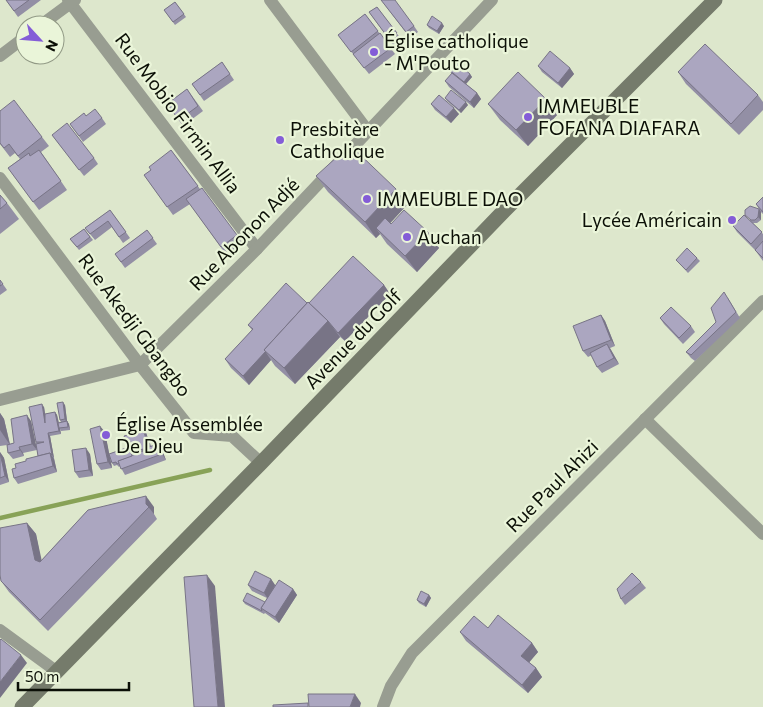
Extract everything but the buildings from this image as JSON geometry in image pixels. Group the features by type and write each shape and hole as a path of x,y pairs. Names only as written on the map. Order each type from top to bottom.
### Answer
{"main road":[{"name":"Avenue du Golf","path":"27,705 56,671 262,463 500,216 715,0"}],"street":[{"path":"270,0 368,131"},
{"name":"Rue Abonon Adjé","path":"140,365 257,249 492,0"},
{"path":"54,15 71,1"},
{"name":"Rue Mobio Firmin Allia","path":"71,1 257,249"},
{"path":"0,56 15,45"},
{"name":"Rue Akedji Gbangbo","path":"0,178 140,365 194,433 232,436 262,463"},
{"name":"Rue Paul Ahizi","path":"383,707 390,686 412,653 763,301"},
{"path":"0,400 140,365"},
{"path":"645,419 763,534"},
{"path":"0,630 56,671"}],"waterway":[{"path":"0,518 210,470"}],"place":[{"name":"Église catholique - M'Pouto","path":"374,52"},
{"name":"IMMEUBLE FOFANA DIAFARA","path":"528,117"},
{"name":"Presbitère Catholique","path":"280,140"},
{"name":"IMMEUBLE DAO","path":"367,199"},
{"name":"Lycée Américain","path":"732,220"},
{"name":"Auchan","path":"407,237"},
{"name":"Église Assemblée De Dieu","path":"106,435"}]}
